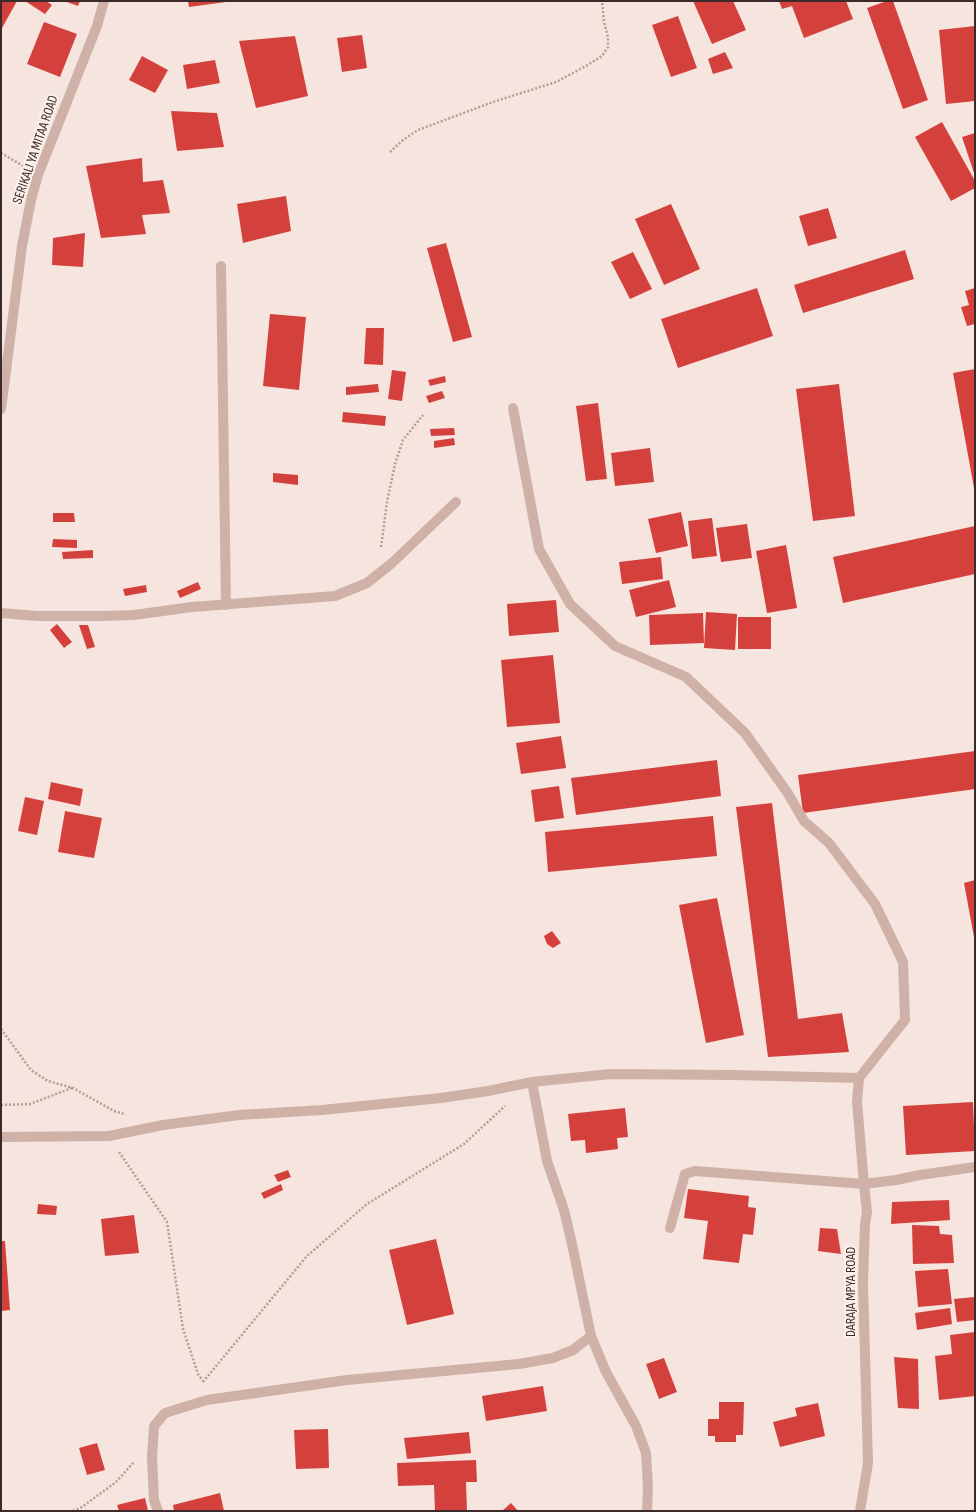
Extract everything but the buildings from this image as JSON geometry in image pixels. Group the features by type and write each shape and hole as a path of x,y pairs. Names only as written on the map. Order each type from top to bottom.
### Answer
{"street":[{"name":"SERIKALI YA MITAA ROAD","path":"1,409 22,246 31,200 38,175 97,26 104,1"},
{"path":"221,266 226,604"},
{"path":"1,1137 109,1136 163,1125 239,1115 322,1110 441,1098 488,1091 532,1082 611,1074 858,1078 905,1020 903,962 875,904 829,842 804,821 787,792 745,733 686,677 615,646 570,604 539,549 513,408"},
{"path":"1,613 37,616 134,615 192,607 335,596 367,583 392,563 456,502"},
{"name":"DARAJA MPYA ROAD","path":"858,1078 857,1102 867,1212 865,1224 864,1284 868,1463 860,1511"},
{"path":"532,1082 547,1161 564,1210 591,1336 606,1372 636,1426 646,1453 648,1488 647,1511"},
{"path":"670,1228 685,1174 695,1171 864,1184 975,1167"},
{"path":"158,1511 154,1500 152,1457 154,1426 165,1413 207,1400 347,1380 519,1364 553,1358 573,1350 591,1336"}],"path":[{"path":"390,152 403,140 418,130 493,102 556,82 602,56 608,47 608,37 604,22 602,1"},
{"path":"1,153 38,175"},
{"path":"380,551 394,464 403,440 423,415"},
{"path":"1,1029 31,1070 48,1081 73,1088 114,1111 128,1115"},
{"path":"1,1105 30,1104 73,1088"},
{"path":"203,1381 306,1256 367,1204 464,1144 509,1103"},
{"path":"109,1136 167,1222 183,1329 198,1374 203,1381 207,1400"},
{"path":"73,1511 116,1482 137,1459"}]}
